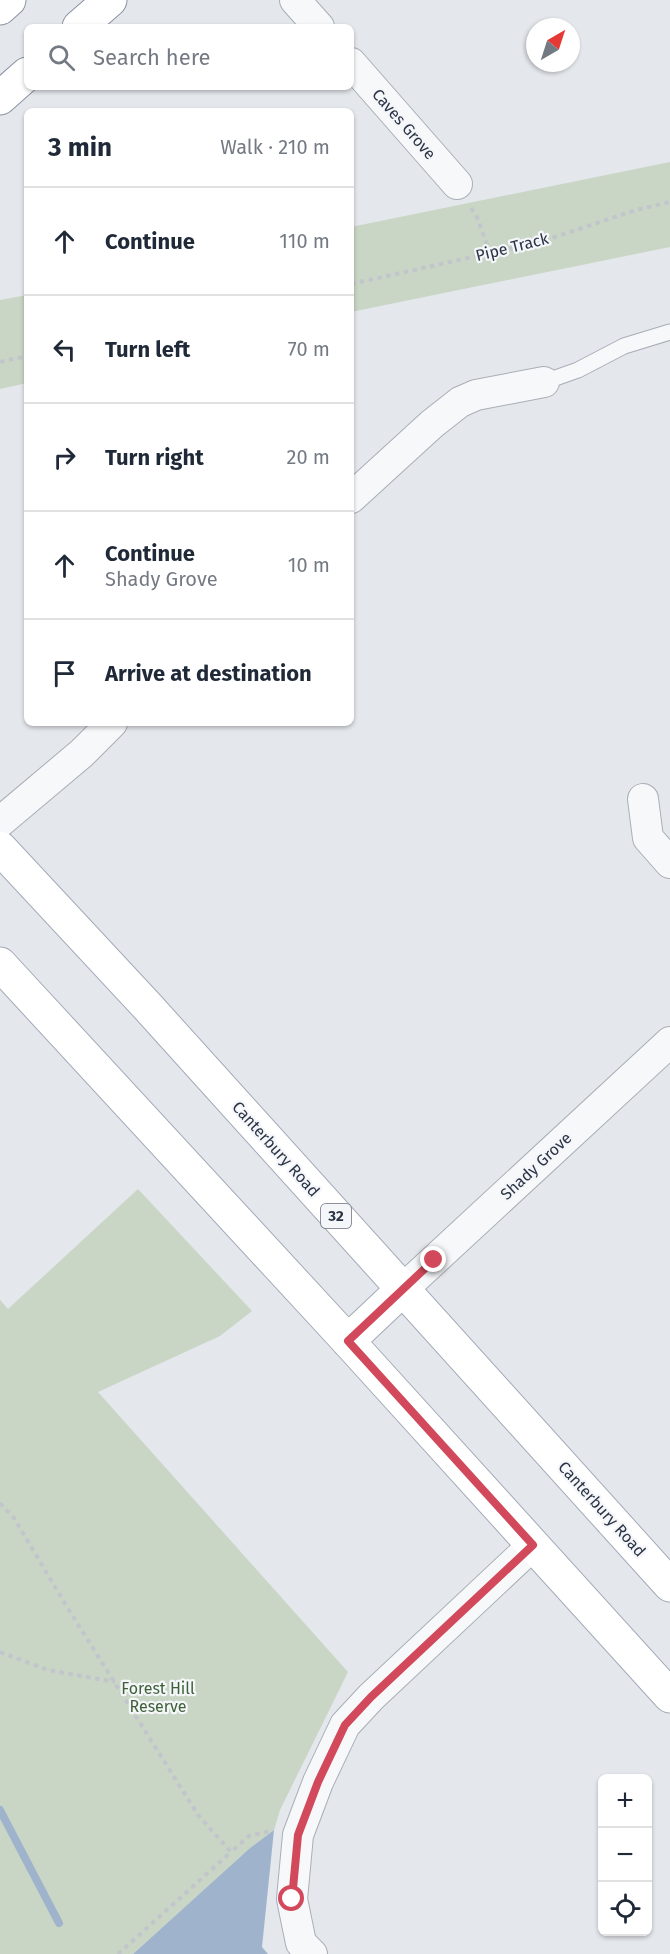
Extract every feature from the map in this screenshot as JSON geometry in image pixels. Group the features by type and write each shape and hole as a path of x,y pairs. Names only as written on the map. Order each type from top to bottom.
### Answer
{"main road":[{"path":"0,8 9,0"},
{"path":"82,24 110,0"},
{"path":"0,98 24,77"},
{"name":"Canterbury Road","path":"0,848 148,1007 670,1585"},
{"path":"0,964 348,1341 670,1696"},
{"path":"348,1341 402,1290"}],"street":[{"path":"295,0 316,24"},
{"name":"Caves Grove","path":"354,66 457,184"},
{"path":"354,495 432,424 460,402 476,395 544,382"},
{"path":"0,822 82,753 109,726"},
{"path":"643,799 648,838 670,863"},
{"name":"Shady Grove","path":"402,1290 670,1042"},
{"path":"312,1954 301,1942 292,1899 298,1835 318,1782 345,1725 371,1697 533,1545"}],"lane":[{"path":"544,382 578,370 624,346 670,332"}],"path":[{"path":"457,184 477,217 490,253"},
{"name":"Pipe Track","path":"354,283 540,242 636,210 670,202"},
{"path":"0,362 24,357"},
{"path":"0,1503 14,1518 67,1607 198,1815 231,1852"},
{"path":"0,1652 48,1670 116,1682"},
{"path":"118,1954 249,1836 274,1830 298,1835"}],"green space":[{"path":"670,162 670,247 354,311 354,226"},
{"path":"24,296 24,384 0,389 0,300"},
{"name":"Forest Hill Reserve","path":"138,1189 252,1311 220,1336 98,1392 348,1672 280,1810 274,1830 250,1848 133,1954 0,1954 0,1300 8,1309"}],"water":[{"path":"274,1830 262,1947 268,1954 133,1954 250,1848"}],"waterway":[{"path":"0,1810 59,1923"}],"route":[{"path":"292,1899 298,1835 318,1782 345,1725 371,1697 533,1545 348,1341 434,1260"}]}
